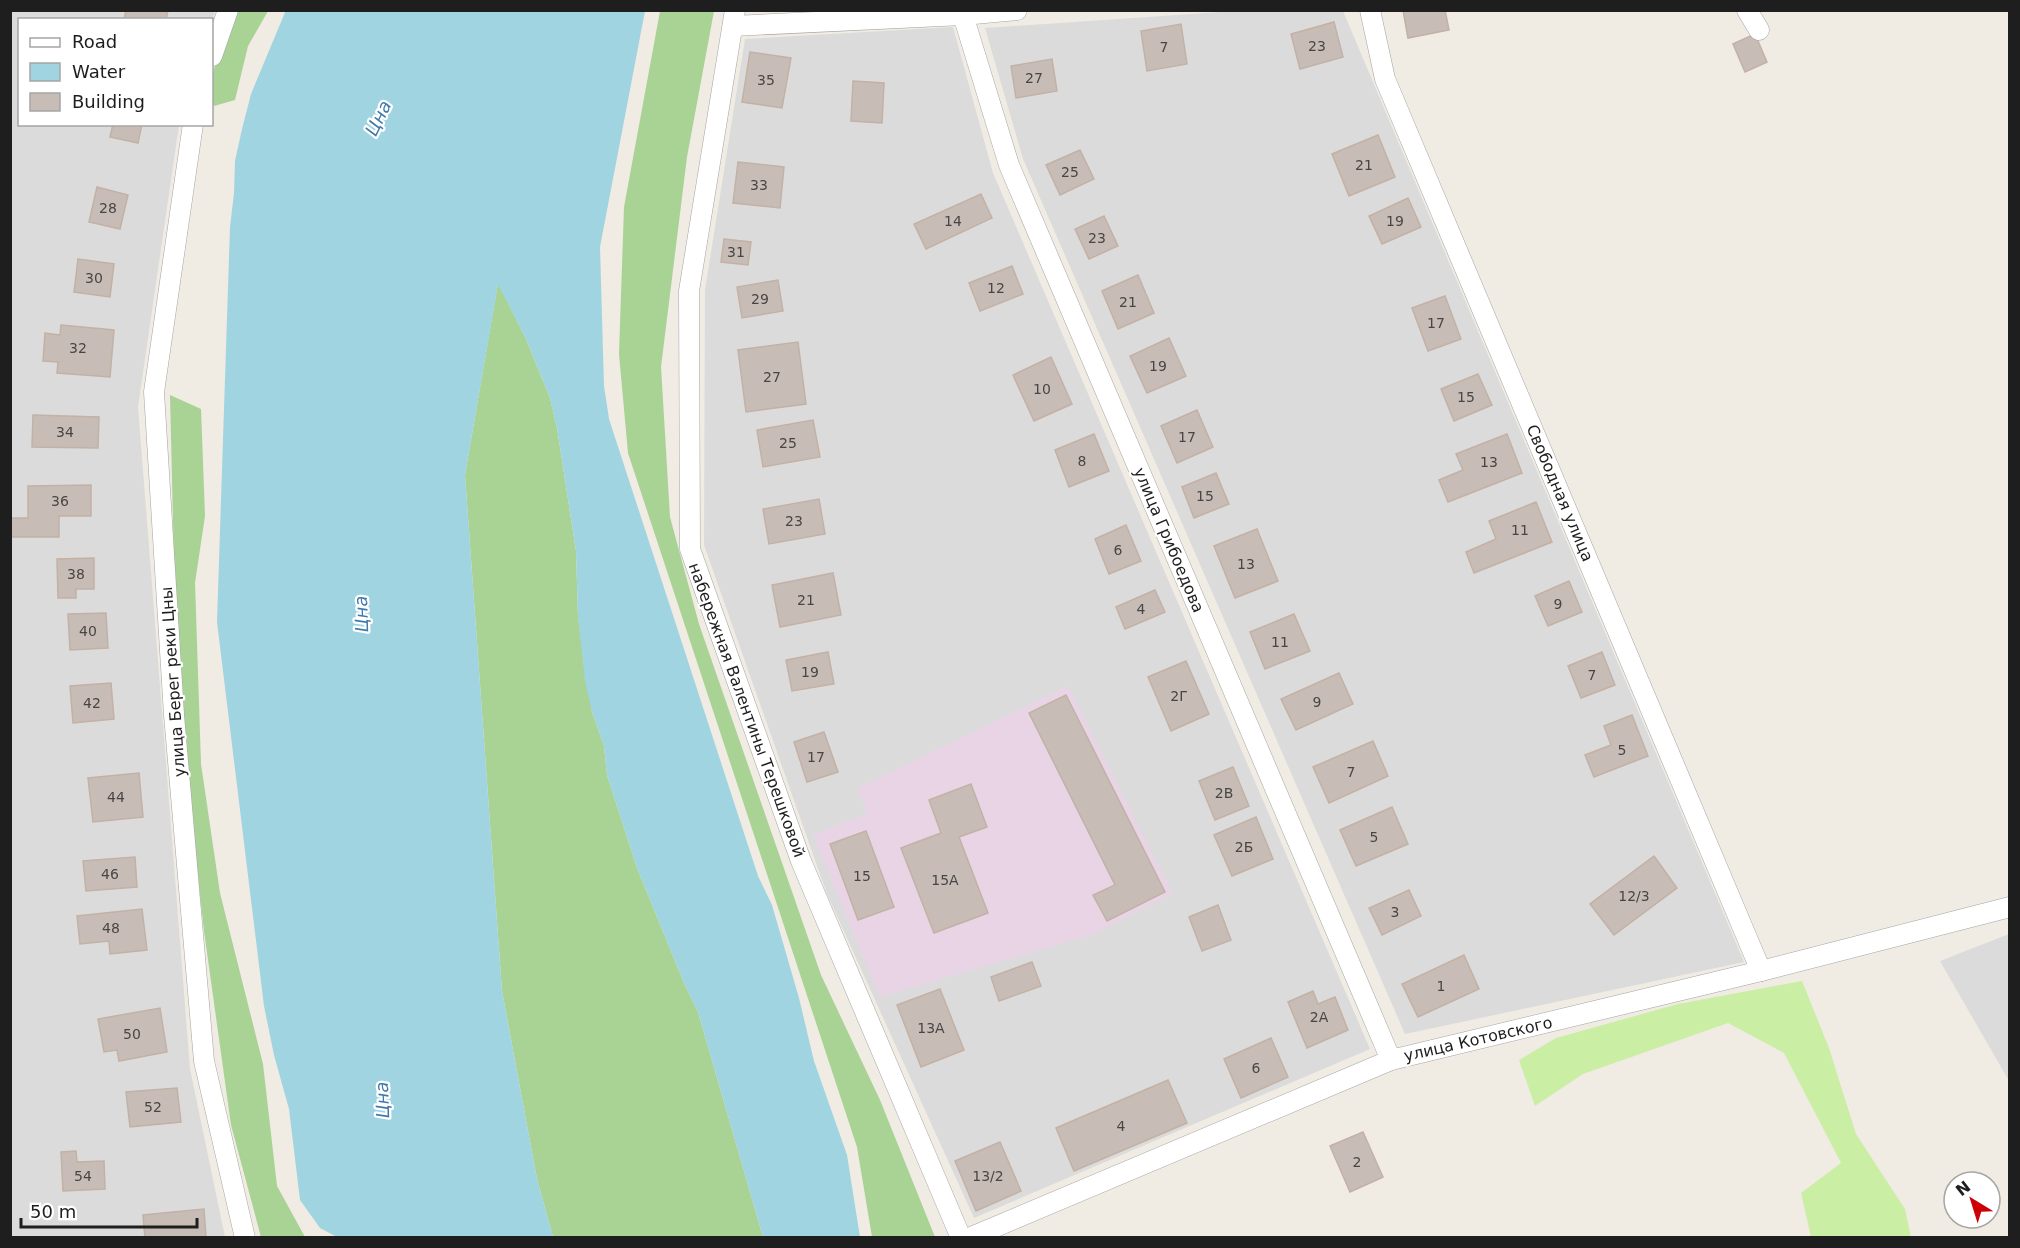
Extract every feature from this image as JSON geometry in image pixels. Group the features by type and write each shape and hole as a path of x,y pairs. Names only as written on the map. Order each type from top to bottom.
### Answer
{"street":[{"path":"213,53 228,10"},
{"path":"734,18 963,15 1017,10"},
{"name":"Свободная улица","path":"1370,10 1385,79 1761,971"},
{"path":"1747,10 1759,30"},
{"name":"улица Грибоедова","path":"963,15 1009,165 1391,1060"},
{"name":"набережная Валентины Терешковой","path":"734,18 689,291 690,549 801,861 961,1238"},
{"name":"улица Берег реки Цны","path":"193,126 154,392 174,715 204,1061 245,1238"},
{"name":"улица Котовского","path":"969,1238 1391,1060 1761,971 2010,907"}],"shaded area":[{"path":"10,11 215,11 213,18 18,18 18,126 179,126 138,407 190,1069 225,1237 11,1237"},
{"path":"1235,11 1343,11 1744,962 1405,1034 1023,159 985,28"},
{"path":"953,27 993,173 1370,1049 974,1218 827,894 704,545 705,290 745,39"},
{"path":"1068,686 1172,893 1094,934 880,997 813,835 867,814 858,788"},
{"path":"2009,934 2009,1081 1940,961"}],"green space":[{"path":"237,11 268,11 248,46 235,100 214,106 213,73"},
{"path":"660,11 714,11 687,157 661,367 670,517 699,624 821,975 880,1100 935,1237 872,1237 857,1147 628,453 619,354 624,207"},
{"path":"498,283 526,339 550,398 557,428 576,551 578,617 592,712 604,746 607,775 637,868 698,1012 763,1237 553,1237 537,1179 502,991 465,475"},
{"path":"170,395 201,409 205,516 195,583 201,764 220,893 263,1064 277,1186 305,1237 261,1237 231,1125 204,931 186,766 174,563"},
{"path":"1802,981 1829,1048 1856,1134 1905,1209 1911,1237 1811,1237 1801,1193 1841,1163 1784,1053 1728,1023 1583,1074 1535,1106 1519,1060 1556,1038 1678,1004"}],"water":[{"name":"Цна","path":"286,10 645,11 600,247 604,386 609,419 758,876 772,905 799,998 814,1061 847,1155 860,1237 763,1237 698,1012 637,868 607,775 604,746 592,712 585,681 578,617 576,551 557,428 550,398 526,339 498,284 465,475 502,991 537,1179 553,1237 337,1237 320,1228 300,1200 289,1109 274,1055 264,1006 217,622 230,227 235,161 251,94"}],"building":[{"path":"126,10 168,10 166,18 124,18"},
{"path":"1403,10 1445,10 1449,30 1408,38"},
{"path":"1334,22 1343,57 1300,69 1291,34"},
{"path":"1181,24 1187,64 1147,71 1141,31"},
{"path":"1755,34 1767,62 1745,72 1733,44"},
{"path":"750,52 791,58 782,108 742,102"},
{"path":"1052,59 1057,91 1016,98 1011,66"},
{"path":"853,81 884,83 882,123 851,121"},
{"path":"113,126 142,126 138,143 110,137"},
{"path":"1378,135 1395,177 1349,196 1332,154"},
{"path":"1080,150 1094,179 1060,195 1046,165"},
{"path":"738,162 784,167 780,208 733,203"},
{"path":"97,187 128,195 120,229 89,222"},
{"path":"981,194 992,218 926,249 914,224"},
{"path":"1408,198 1421,227 1382,244 1369,216"},
{"path":"1104,216 1118,246 1089,259 1075,229"},
{"path":"724,239 751,242 748,265 721,262"},
{"path":"78,259 114,264 110,297 74,292"},
{"path":"1012,266 1023,294 980,311 969,283"},
{"path":"1138,275 1154,313 1118,329 1102,291"},
{"path":"778,280 783,311 742,318 737,287"},
{"path":"1445,296 1461,339 1428,351 1412,308"},
{"path":"61,325 114,330 110,377 57,373 58,362 43,361 45,333 60,335"},
{"path":"1169,338 1186,376 1147,393 1130,356"},
{"path":"798,342 806,404 746,412 738,350"},
{"path":"1051,357 1072,404 1034,421 1013,375"},
{"path":"1478,374 1492,405 1454,421 1441,389"},
{"path":"1197,410 1213,447 1177,463 1161,426"},
{"path":"33,415 99,417 98,448 32,447"},
{"path":"813,420 820,457 763,467 757,430"},
{"path":"1094,434 1109,471 1069,487 1055,450"},
{"path":"1507,434 1522,473 1448,502 1439,480 1463,470 1456,454"},
{"path":"1216,473 1229,504 1194,518 1182,487"},
{"path":"91,485 91,516 59,516 59,537 10,537 10,518 28,518 28,486"},
{"path":"819,499 825,534 769,544 763,509"},
{"path":"1536,502 1552,542 1474,573 1466,552 1496,539 1489,521"},
{"path":"1126,525 1141,561 1109,574 1095,539"},
{"path":"1257,529 1278,581 1235,598 1214,546"},
{"path":"94,558 94,589 76,589 76,598 58,598 57,559"},
{"path":"833,573 841,615 780,627 772,585"},
{"path":"1569,581 1582,612 1548,626 1535,596"},
{"path":"1155,590 1165,612 1125,629 1116,607"},
{"path":"106,613 108,648 70,650 68,614"},
{"path":"1294,614 1310,651 1265,669 1250,632"},
{"path":"828,652 834,684 792,691 786,660"},
{"path":"1602,652 1615,685 1581,698 1568,666"},
{"path":"1186,661 1209,714 1171,731 1148,677"},
{"path":"1339,673 1353,704 1296,730 1281,699"},
{"path":"111,683 114,719 73,723 70,686"},
{"path":"1066,695 1165,892 1107,921 1093,895 1115,885 1029,713"},
{"path":"1632,715 1648,756 1594,777 1585,755 1611,745 1604,726"},
{"path":"824,732 838,772 807,782 794,742"},
{"path":"1373,741 1388,776 1329,803 1313,767"},
{"path":"1233,767 1249,806 1215,820 1199,781"},
{"path":"139,773 143,817 93,822 88,778"},
{"path":"971,784 987,827 959,837 988,913 934,933 901,848 941,833 929,800"},
{"path":"1392,807 1408,844 1356,866 1340,830"},
{"path":"1256,817 1273,859 1232,876 1214,835"},
{"path":"866,831 894,907 858,920 830,844"},
{"path":"1654,856 1677,888 1614,935 1590,904"},
{"path":"135,857 137,887 86,891 83,861"},
{"path":"1409,890 1421,916 1382,935 1369,908"},
{"path":"1218,905 1231,940 1202,951 1189,917"},
{"path":"142,909 147,950 110,954 109,941 80,944 77,916"},
{"path":"1464,955 1479,989 1418,1017 1402,984"},
{"path":"1032,962 1041,986 999,1001 991,977"},
{"path":"940,989 964,1050 921,1067 897,1005"},
{"path":"1313,991 1318,1004 1335,997 1348,1030 1307,1048 1288,1002"},
{"path":"160,1008 167,1052 119,1061 117,1050 104,1052 98,1019"},
{"path":"1271,1038 1288,1077 1241,1098 1224,1059"},
{"path":"1168,1080 1187,1123 1074,1171 1056,1128"},
{"path":"177,1088 181,1122 130,1127 126,1092"},
{"path":"1363,1132 1383,1177 1350,1192 1330,1146"},
{"path":"1000,1142 1021,1191 976,1211 955,1161"},
{"path":"76,1151 77,1162 104,1161 105,1189 63,1191 61,1152"},
{"path":"204,1209 206,1238 145,1238 143,1215"}]}
